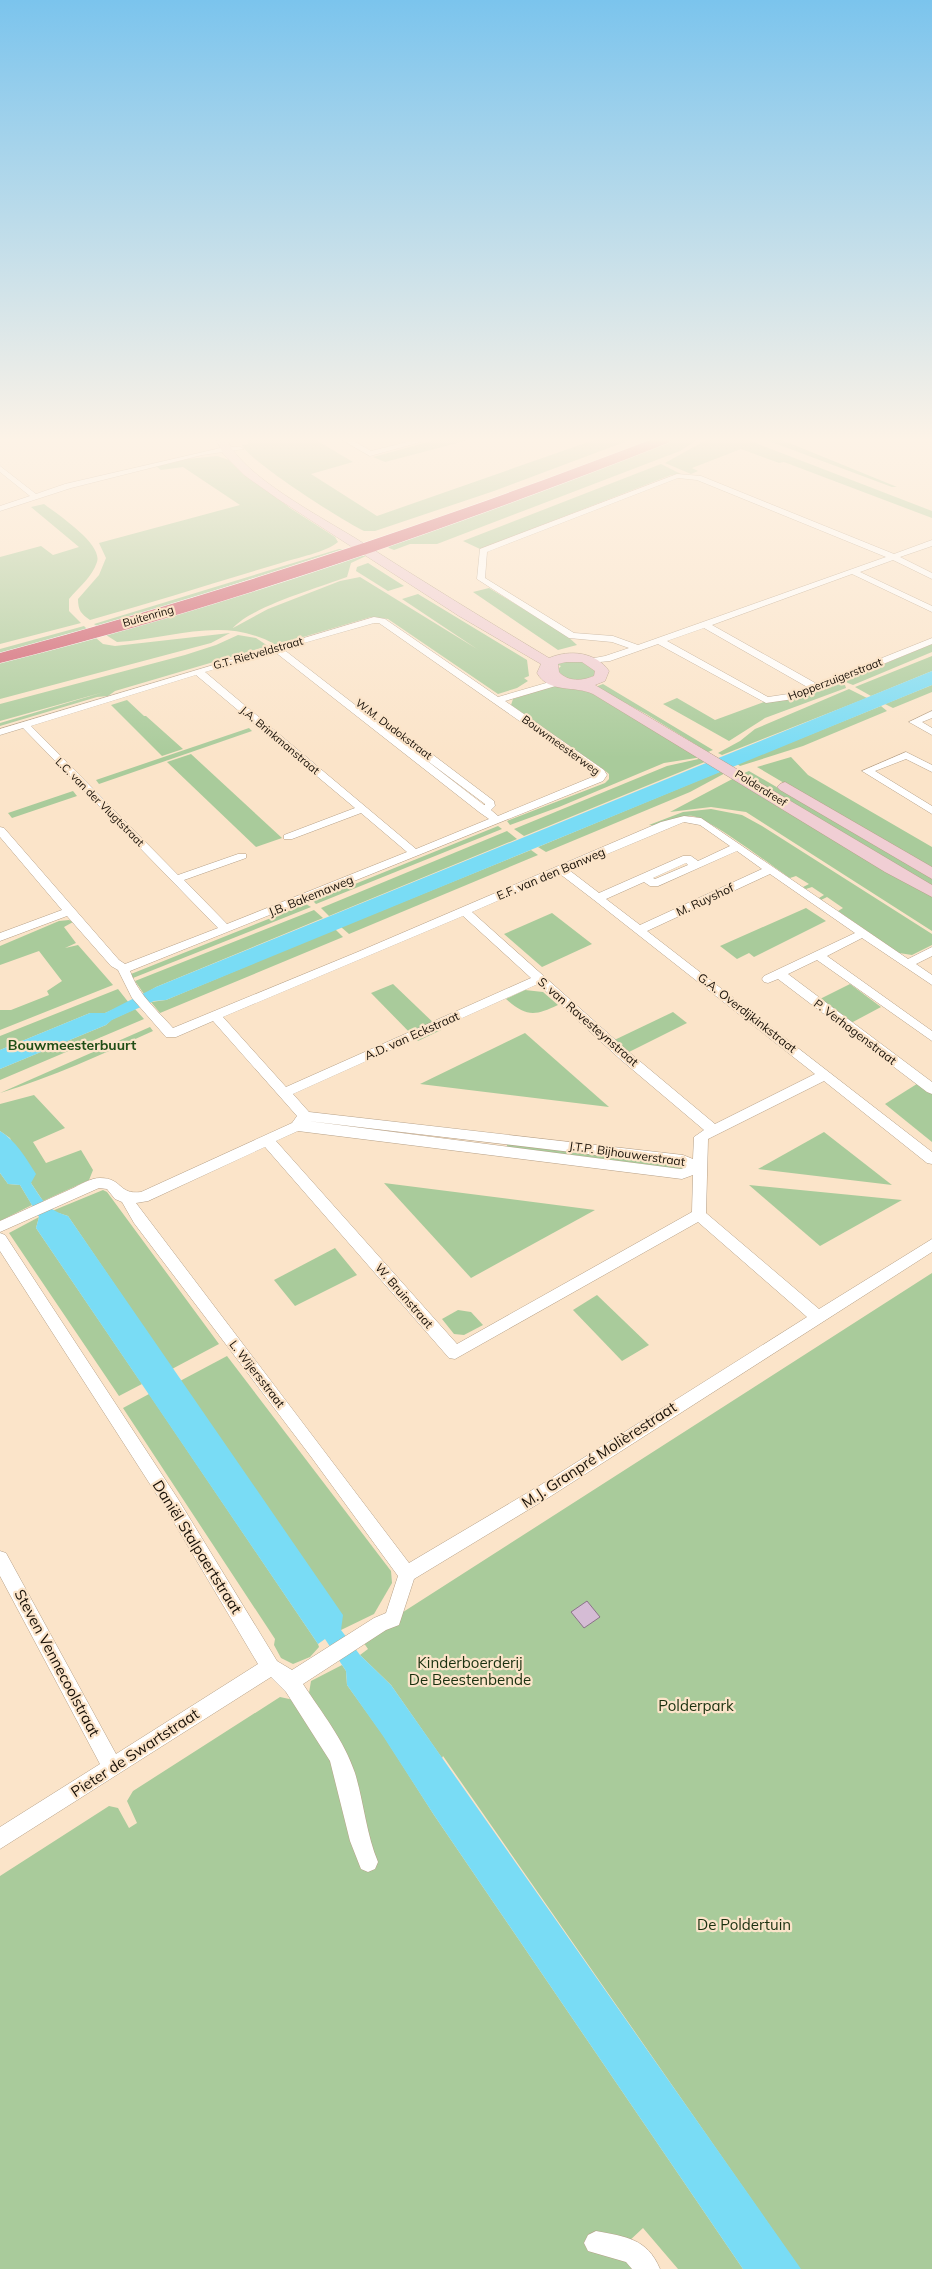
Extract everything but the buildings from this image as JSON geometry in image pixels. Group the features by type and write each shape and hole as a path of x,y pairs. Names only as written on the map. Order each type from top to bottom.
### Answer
{"highway":[{"name":"Buitenring","path":"0,658 93,627 358,546"},
{"name":"Buitenring","path":"0,647 93,627"}],"main road":[{"path":"367,546 524,649 553,674 583,684 599,666 564,658 367,546"},
{"path":"553,674 564,658"},
{"name":"Polderdreef","path":"599,666 668,720 705,746 754,776 932,874"},
{"name":"Polderdreef","path":"553,674 594,689 705,746"},
{"name":"Polderdreef","path":"754,776 878,861 932,892"}],"street":[{"path":"496,546 483,551 481,579 572,636 613,639 637,648"},
{"path":"865,546 932,576"},
{"path":"599,666 637,648 924,546"},
{"path":"851,571 867,576 932,609"},
{"name":"G.T. Rietveldstraat","path":"0,732 198,671 374,620 382,621 499,700"},
{"path":"703,624 816,688"},
{"name":"Hopperzuigerstraat","path":"660,641 766,700 796,696 932,642"},
{"name":"W.M. Dudokstraat","path":"276,648 497,820"},
{"name":"J.A. Brinkmanstraat","path":"198,671 416,854"},
{"path":"499,700 529,689 553,674"},
{"name":"Bouwmeesterweg","path":"497,820 599,779 602,775 499,700"},
{"path":"932,714 914,722 932,732"},
{"name":"L.C. van der Vlugtstraat","path":"24,724 226,930"},
{"path":"932,769 906,755 867,771 932,811"},
{"path":"288,837 362,809"},
{"name":"E.F. van den Banweg","path":"123,968 127,983 171,1034 682,819 700,821 932,981"},
{"name":"J.B. Bakemaweg","path":"123,968 132,967 226,930 497,820"},
{"path":"0,830 115,963 123,968"},
{"path":"598,898 645,877 662,875 675,869 687,858 696,865 738,847"},
{"path":"177,879 242,856"},
{"name":"G.A. Overdijkinkstraat","path":"560,869 932,1158"},
{"name":"M. Ruyshof","path":"639,930 771,870"},
{"path":"0,938 70,911"},
{"name":"S. van Ravesteynstraat","path":"464,911 625,1056 714,1131"},
{"name":"P. Verhagenstraat","path":"864,933 773,976 932,1089"},
{"path":"907,964 932,951"},
{"path":"818,955 932,1037"},
{"name":"A.D. van Eckstraat","path":"284,1093 539,979"},
{"path":"129,1199 142,1197 267,1140 301,1121 284,1093 215,1016"},
{"path":"818,1318 700,1215 700,1167 701,1137 825,1075"},
{"name":"J.T.P. Bijhouwerstraat","path":"301,1121 499,1145 682,1174 700,1167"},
{"name":"W. Bruinstraat","path":"267,1140 455,1353 700,1215"},
{"name":"L. Wijersstraat","path":"0,1227 56,1201 104,1182 111,1184 120,1195 129,1199 129,1204 139,1219 318,1453 407,1574"},
{"name":"Daniël Stalpaertstraat","path":"0,1239 172,1504 270,1667 281,1671 290,1682 333,1746 344,1773 352,1812 368,1862"},
{"name":"M.J. Granpré Molièrestraat","path":"407,1574 545,1491 932,1245"},
{"name":"Steven Vennecoolstraat","path":"0,1559 113,1768"},
{"path":"290,1682 380,1624 393,1618 407,1574"},
{"name":"Pieter de Swartstraat","path":"0,1839 270,1667"},
{"path":"596,2243 633,2251 648,2269"}],"green space":[{"path":"41,546 53,555 79,547 78,546 92,546 97,555 97,562 92,572 69,599 69,611 81,623 0,644 0,557"},
{"path":"100,546 333,546 90,620 79,609 78,599 99,575 106,558"},
{"path":"388,546 405,546 394,550"},
{"path":"473,546 488,546 480,549"},
{"path":"343,549 109,625 99,628 94,624"},
{"path":"357,556 366,556 351,563 347,577 270,605 242,620 233,628 268,609 340,581 360,577 477,649 402,599 418,594 527,660 529,676 524,678 528,681 517,688 498,694 388,619 371,617 276,645 257,636 237,631 198,631 117,642 106,635 96,638 103,644 115,646 230,633 211,643 0,699 0,660"},
{"path":"368,563 404,586 388,591 356,571 357,567"},
{"path":"489,588 566,635 577,645 558,650 473,592"},
{"path":"84,626 89,631 0,655 0,649"},
{"path":"238,635 256,638 268,646 115,691 108,696 97,697 0,726 0,723 104,692 0,721 0,704 185,655 216,645"},
{"path":"932,644 932,652 853,685 843,681"},
{"path":"932,656 932,671 871,696 855,687"},
{"path":"564,661 581,661 596,670 595,675 590,678 577,680 559,675 558,669 561,666 556,664"},
{"path":"837,682 845,685 846,688 765,718 729,741 663,704 677,698 715,720 764,702 787,700"},
{"path":"603,684 713,750 708,752 646,714 595,687"},
{"path":"932,685 932,692 893,708 885,704"},
{"path":"553,686 588,690 699,755 696,758 664,763 559,807 510,825 507,821 605,783 609,779 609,774 603,769 511,705 513,699"},
{"path":"849,689 867,698 722,755 718,753 740,741 755,729"},
{"path":"127,700 183,749 162,756 111,705"},
{"path":"881,706 887,711 803,746 740,766 737,764"},
{"path":"249,728 252,731 99,784 96,780"},
{"path":"191,754 282,838 256,847 167,762"},
{"path":"791,757 808,775 932,847 932,870 757,767"},
{"path":"703,758 712,759 524,836 514,829 667,766"},
{"path":"726,769 729,771 690,792 546,852 538,847"},
{"path":"749,771 932,878 932,887 820,821 744,773"},
{"path":"738,776 932,896 932,931 746,812 711,807 670,812"},
{"path":"73,791 77,796 12,818 8,813"},
{"path":"711,809 742,815 762,826 932,934 932,945 912,955 899,953 838,911 843,908 827,897 821,900 819,898 824,895 812,887 806,889 803,887 809,884 796,876 790,878 713,825 701,819 687,816 660,825 649,825 683,812"},
{"path":"498,826 502,829 316,904 313,901"},
{"path":"507,831 517,839 329,916 321,908"},
{"path":"531,850 538,855 349,934 341,927"},
{"path":"306,904 311,907 133,978 131,974"},
{"path":"806,908 826,921 754,957 749,953 737,959 720,946"},
{"path":"314,910 323,918 156,987 144,994 135,981"},
{"path":"552,913 592,944 542,967 504,934"},
{"path":"69,920 73,922 64,927 76,943 65,948 78,945 113,985 0,1030 0,1010 11,1010 49,995 47,991 62,981 39,951 0,965 0,946 59,921"},
{"path":"335,929 343,937 160,1013 151,1002 166,1000"},
{"path":"393,984 441,1030 418,1041 371,993"},
{"path":"850,984 881,1007 851,1023 818,1000"},
{"path":"118,989 129,1003 105,1013 90,1013 0,1050 0,1036"},
{"path":"525,990 543,992 558,1005 537,1013 531,1013 519,1009 506,999"},
{"path":"135,1009 144,1019 0,1080 0,1069 106,1025 111,1020"},
{"path":"673,1012 687,1023 619,1057 606,1044"},
{"path":"150,1027 153,1031 96,1057 39,1080 0,1093"},
{"path":"525,1033 609,1107 420,1084"},
{"path":"920,1082 932,1092 932,1142 885,1104"},
{"path":"34,1095 65,1128 33,1142 46,1163 81,1150 93,1170 89,1180 43,1201 31,1183 10,1138 0,1131 0,1104"},
{"path":"824,1132 892,1185 758,1169"},
{"path":"508,1142 687,1164 686,1171 506,1149"},
{"path":"0,1173 8,1184 20,1185 32,1205 0,1221"},
{"path":"384,1183 595,1210 471,1278"},
{"path":"749,1185 902,1200 820,1246"},
{"path":"103,1190 107,1192 219,1344 172,1369 68,1216 52,1211"},
{"path":"39,1217 36,1228 142,1384 119,1396 9,1233"},
{"path":"335,1248 357,1275 295,1306 274,1280"},
{"name":"Polderpark","path":"932,1273 932,2269 800,2269 443,1756 442,1758 391,1685 360,1655 368,1649 361,1639"},
{"path":"597,1295 649,1345 622,1361 573,1310"},
{"path":"458,1310 471,1312 483,1325 464,1335 454,1334 442,1319"},
{"path":"227,1356 391,1571 392,1583 374,1614 341,1630 180,1381"},
{"path":"149,1394 318,1644 319,1647 310,1657 293,1664 281,1658 274,1645 275,1639 123,1408"},
{"path":"342,1665 346,1671 347,1685 383,1735 434,1815 743,2269 678,2269 643,2228 612,2257 630,2263 635,2269 0,2269 0,1876 109,1806 118,1808 129,1828 137,1823 127,1801 133,1791 280,1697 317,1705 309,1693 311,1681"}],"water":[{"path":"932,671 932,685 166,1000 154,1001 112,1020 106,1025 0,1069 0,1050 90,1013 105,1013 156,987"},
{"path":"0,1131 16,1145 36,1174 31,1183 42,1200 50,1208 68,1216 343,1615 341,1630 360,1655 391,1685 801,2269 743,2269 347,1685 346,1671 325,1639 318,1644 36,1228 39,1217 20,1185 8,1184 0,1173"}],"district":[{"name":"Bouwmeesterbuurt","path":"72,1045"}],"park label":[{"name":"Kinderboerderij De Beestenbende","path":"470,1672"},
{"name":"De Poldertuin","path":"744,1925"}]}
